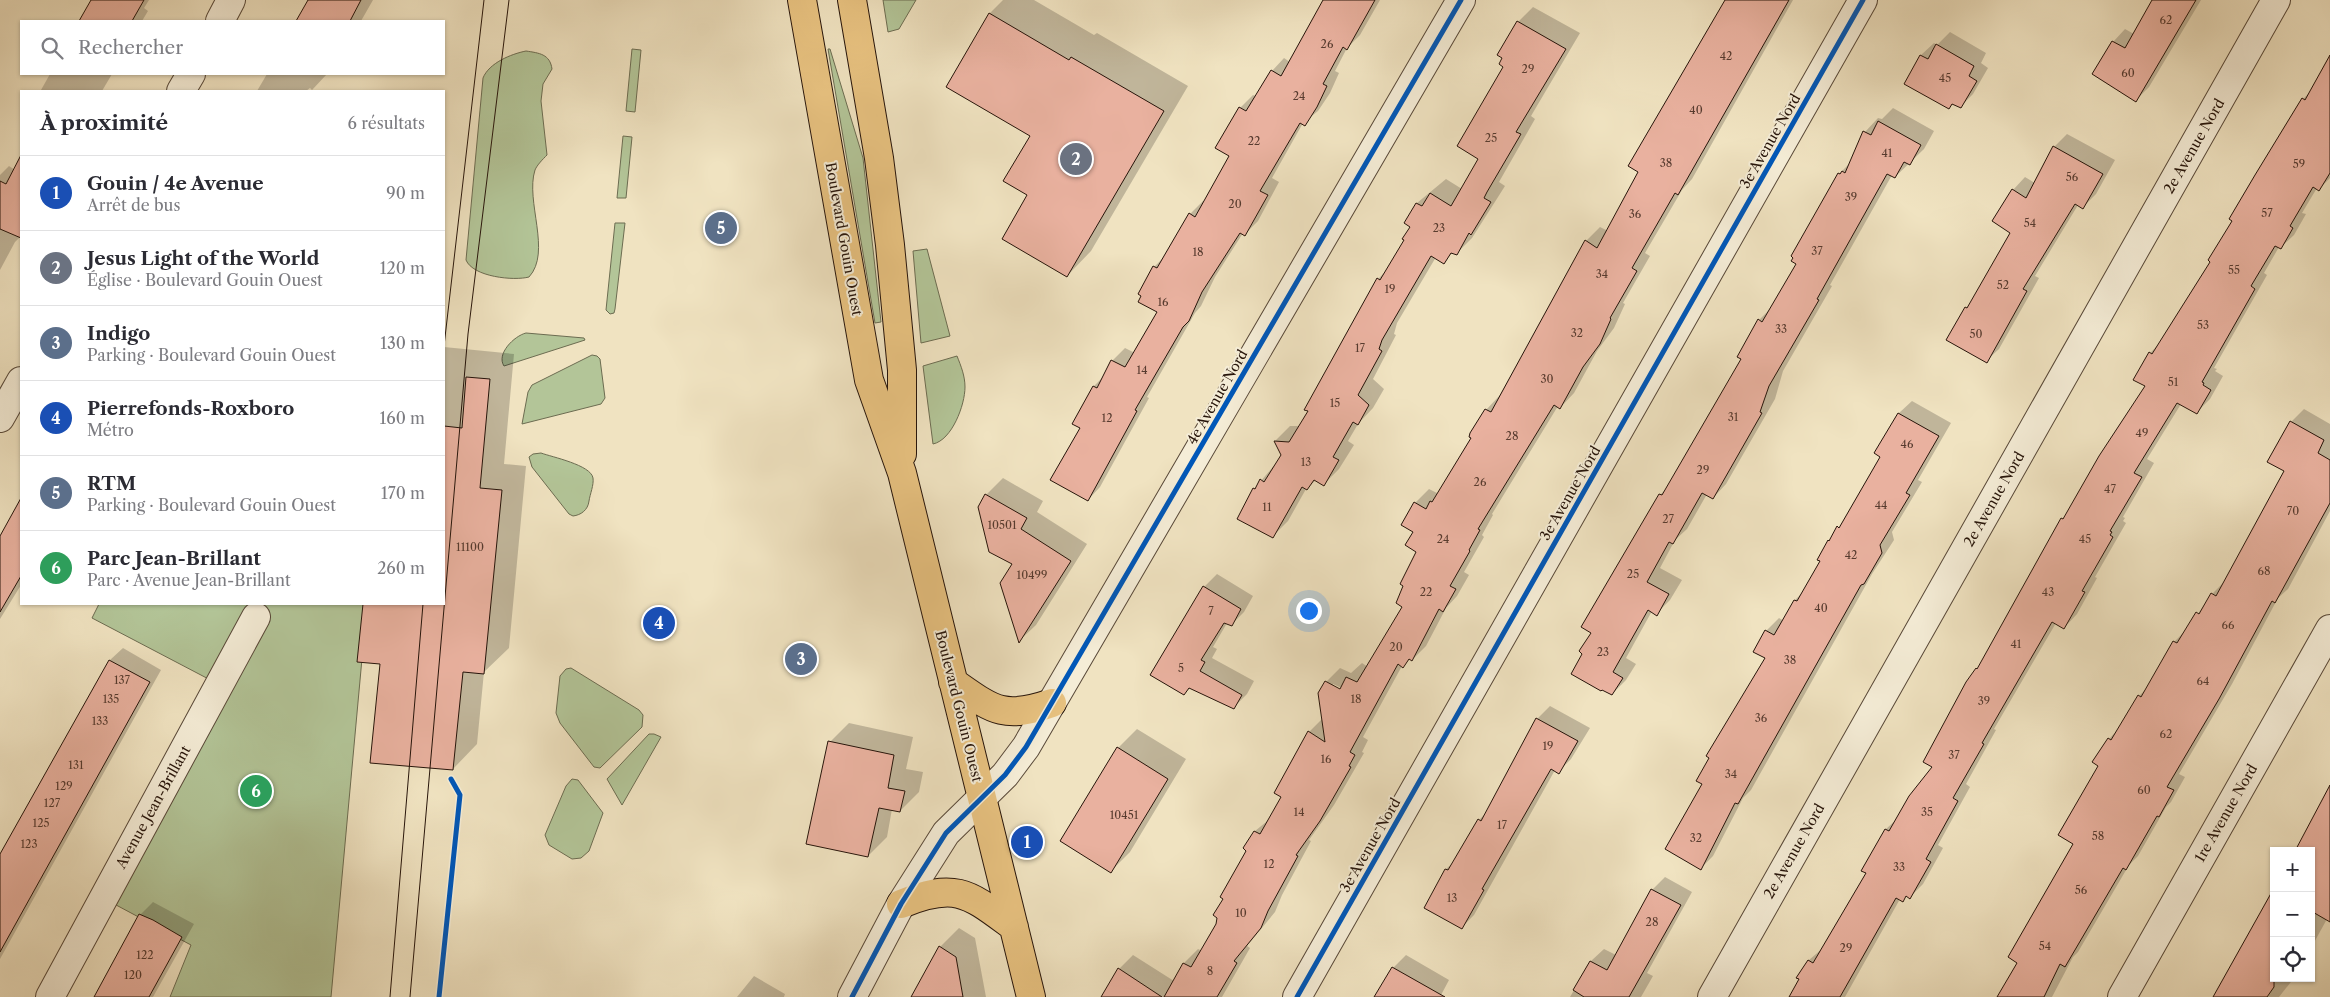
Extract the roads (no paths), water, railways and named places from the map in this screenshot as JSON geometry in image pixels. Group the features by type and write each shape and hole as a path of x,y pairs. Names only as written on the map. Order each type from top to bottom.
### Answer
{"main road":[{"name":"Boulevard Gouin Ouest","path":"802,0 869,380 902,473 1031,997"},
{"name":"Boulevard Gouin Ouest","path":"852,0 879,158 890,245 902,370 902,473"},
{"path":"953,682 984,704 998,710 1019,713 1052,703"},
{"path":"902,904 928,895 952,891 970,896 1014,927"}],"street":[{"path":"221,20 232,0"},
{"name":"4e Avenue Nord","path":"852,997 902,904 946,833 1012,768 1052,703 1461,0"},
{"name":"3e Avenue Nord","path":"1297,997 1863,0"},
{"name":"2e Avenue Nord","path":"1712,997 2276,0"},
{"path":"183,90 190,75"},
{"path":"0,418 20,382"},
{"name":"Avenue Jean-Brillant","path":"50,997 256,617"},
{"name":"1re Avenue Nord","path":"2122,997 2330,629"}],"tram line":[{"path":"445,337 484,0"},
{"path":"445,597 468,334 509,0"},
{"path":"390,997 423,605"},
{"path":"410,997 444,605"}],"place":[{"name":"Jesus Light of the World","path":"1076,159"},
{"name":"RTM","path":"721,228"},
{"name":"Pierrefonds-Roxboro","path":"659,623"},
{"name":"Indigo","path":"801,659"},
{"name":"Parc Jean-Brillant","path":"256,791"},
{"name":"Gouin / 4e Avenue","path":"1027,842"}]}
